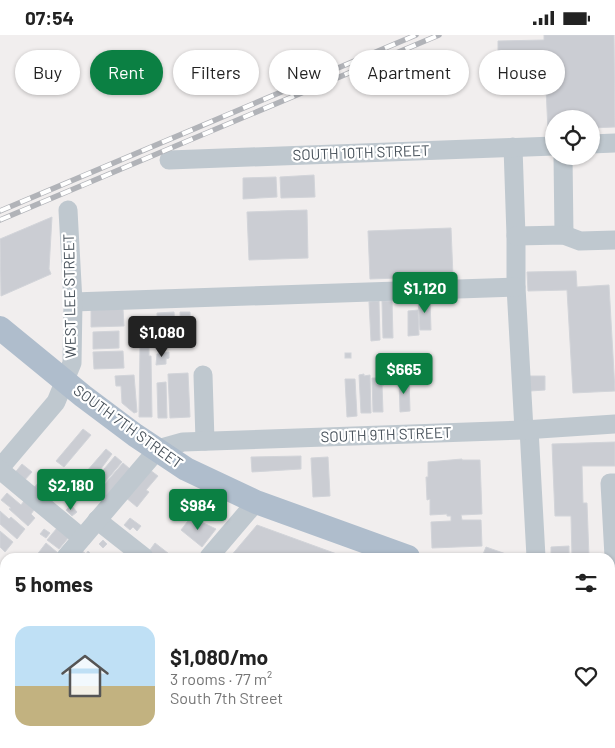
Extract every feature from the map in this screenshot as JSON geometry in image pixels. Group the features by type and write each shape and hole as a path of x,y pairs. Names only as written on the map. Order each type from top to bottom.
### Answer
{"main road":[{"name":"SOUTH 7TH STREET","path":"0,328 135,435 186,469 256,501 397,553"}],"street":[{"path":"600,144 615,143"},
{"name":"SOUTH 10TH STREET","path":"168,160 545,146"},
{"path":"514,147 516,287 536,553"},
{"path":"563,165 564,235"},
{"name":"WEST LEE STREET","path":"1,465 56,402 72,363 72,301 68,210"},
{"path":"516,236 564,235 580,241 615,240"},
{"path":"72,301 516,287"},
{"path":"202,375 205,441"},
{"name":"SOUTH 9TH STREET","path":"158,449 183,442 615,425"},
{"path":"69,553 158,449"},
{"path":"1,465 82,538"},
{"path":"614,553 610,483 615,483"},
{"path":"212,553 256,501"},
{"path":"98,520 139,553"}],"building":[{"path":"544,35 614,35 615,127 600,128 600,110 547,110 546,95 565,95 565,50 498,50 498,41 544,40"},
{"path":"314,175 315,197 281,198 280,177"},
{"path":"276,177 277,197 243,199 243,178"},
{"path":"307,210 308,258 249,260 247,212"},
{"path":"52,217 49,269 51,274 1,296 0,239"},
{"path":"451,228 453,276 370,279 368,231"},
{"path":"576,271 577,287 609,285 615,391 573,393 567,290 528,291 527,272"},
{"path":"418,299 430,299 431,330 420,330"},
{"path":"379,301 380,340 371,341 369,302"},
{"path":"382,301 392,301 393,338 383,338"},
{"path":"123,309 124,326 91,327 91,310"},
{"path":"418,310 419,335 408,336 408,311"},
{"path":"174,312 176,344 158,345 157,313"},
{"path":"180,312 190,312 191,338 187,339 187,343 181,343"},
{"path":"119,331 119,348 93,349 93,332"},
{"path":"140,344 149,344 149,356 151,356 152,417 139,417"},
{"path":"123,351 124,368 94,369 93,352"},
{"path":"169,352 166,364 156,365 157,354"},
{"path":"345,353 351,353 351,358 345,358"},
{"path":"188,373 190,417 170,418 168,374"},
{"path":"364,374 364,376 370,375 371,413 361,413 359,375"},
{"path":"134,375 137,412 134,413 122,403 121,386 116,386 115,376"},
{"path":"529,376 545,376 545,390 530,391"},
{"path":"372,378 384,378 384,385 382,385 383,412 373,412"},
{"path":"399,378 409,378 410,411 400,412"},
{"path":"345,379 355,379 357,416 347,417"},
{"path":"166,382 167,418 158,418 157,383"},
{"path":"83,429 91,435 64,467 56,461"},
{"path":"615,442 615,466 582,466 583,503 587,503 589,553 572,553 571,516 555,516 552,444"},
{"path":"106,449 112,454 88,486 80,479"},
{"path":"115,456 122,462 94,495 89,491 96,483 94,481"},
{"path":"301,456 301,469 252,472 251,457"},
{"path":"328,457 330,496 313,497 311,458"},
{"path":"462,459 480,460 482,514 461,515 462,520 481,520 482,546 432,548 431,522 451,521 451,516 447,516 447,514 430,515 430,499 427,500 426,477 428,477 428,462"},
{"path":"123,463 130,469 105,502 96,494"},
{"path":"22,464 32,472 22,483 13,475"},
{"path":"150,470 158,476 146,490 149,492 137,507 125,497"},
{"path":"40,481 48,487 40,497 31,491"},
{"path":"7,493 21,505 24,501 34,510 31,514 35,518 28,526 1,500"},
{"path":"71,505 77,512 72,516 66,510"},
{"path":"0,511 9,519 11,517 25,529 17,539 0,524"},
{"path":"191,517 216,529 202,547 181,530"},
{"path":"130,518 141,526 137,531 133,527 130,530 124,525"},
{"path":"257,525 334,553 233,553"},
{"path":"57,528 69,537 59,549 47,540"},
{"path":"44,529 50,533 46,538 40,534"},
{"path":"0,531 13,542 5,552 0,547"},
{"path":"103,540 107,544 103,548 99,544"},
{"path":"46,543 58,553 38,553"},
{"path":"155,543 168,553 148,553"},
{"path":"569,546 569,553 551,553 551,547"},
{"path":"486,547 503,553 484,553"}],"railway":[{"path":"0,211 416,35"},
{"path":"0,220 439,35"}]}
